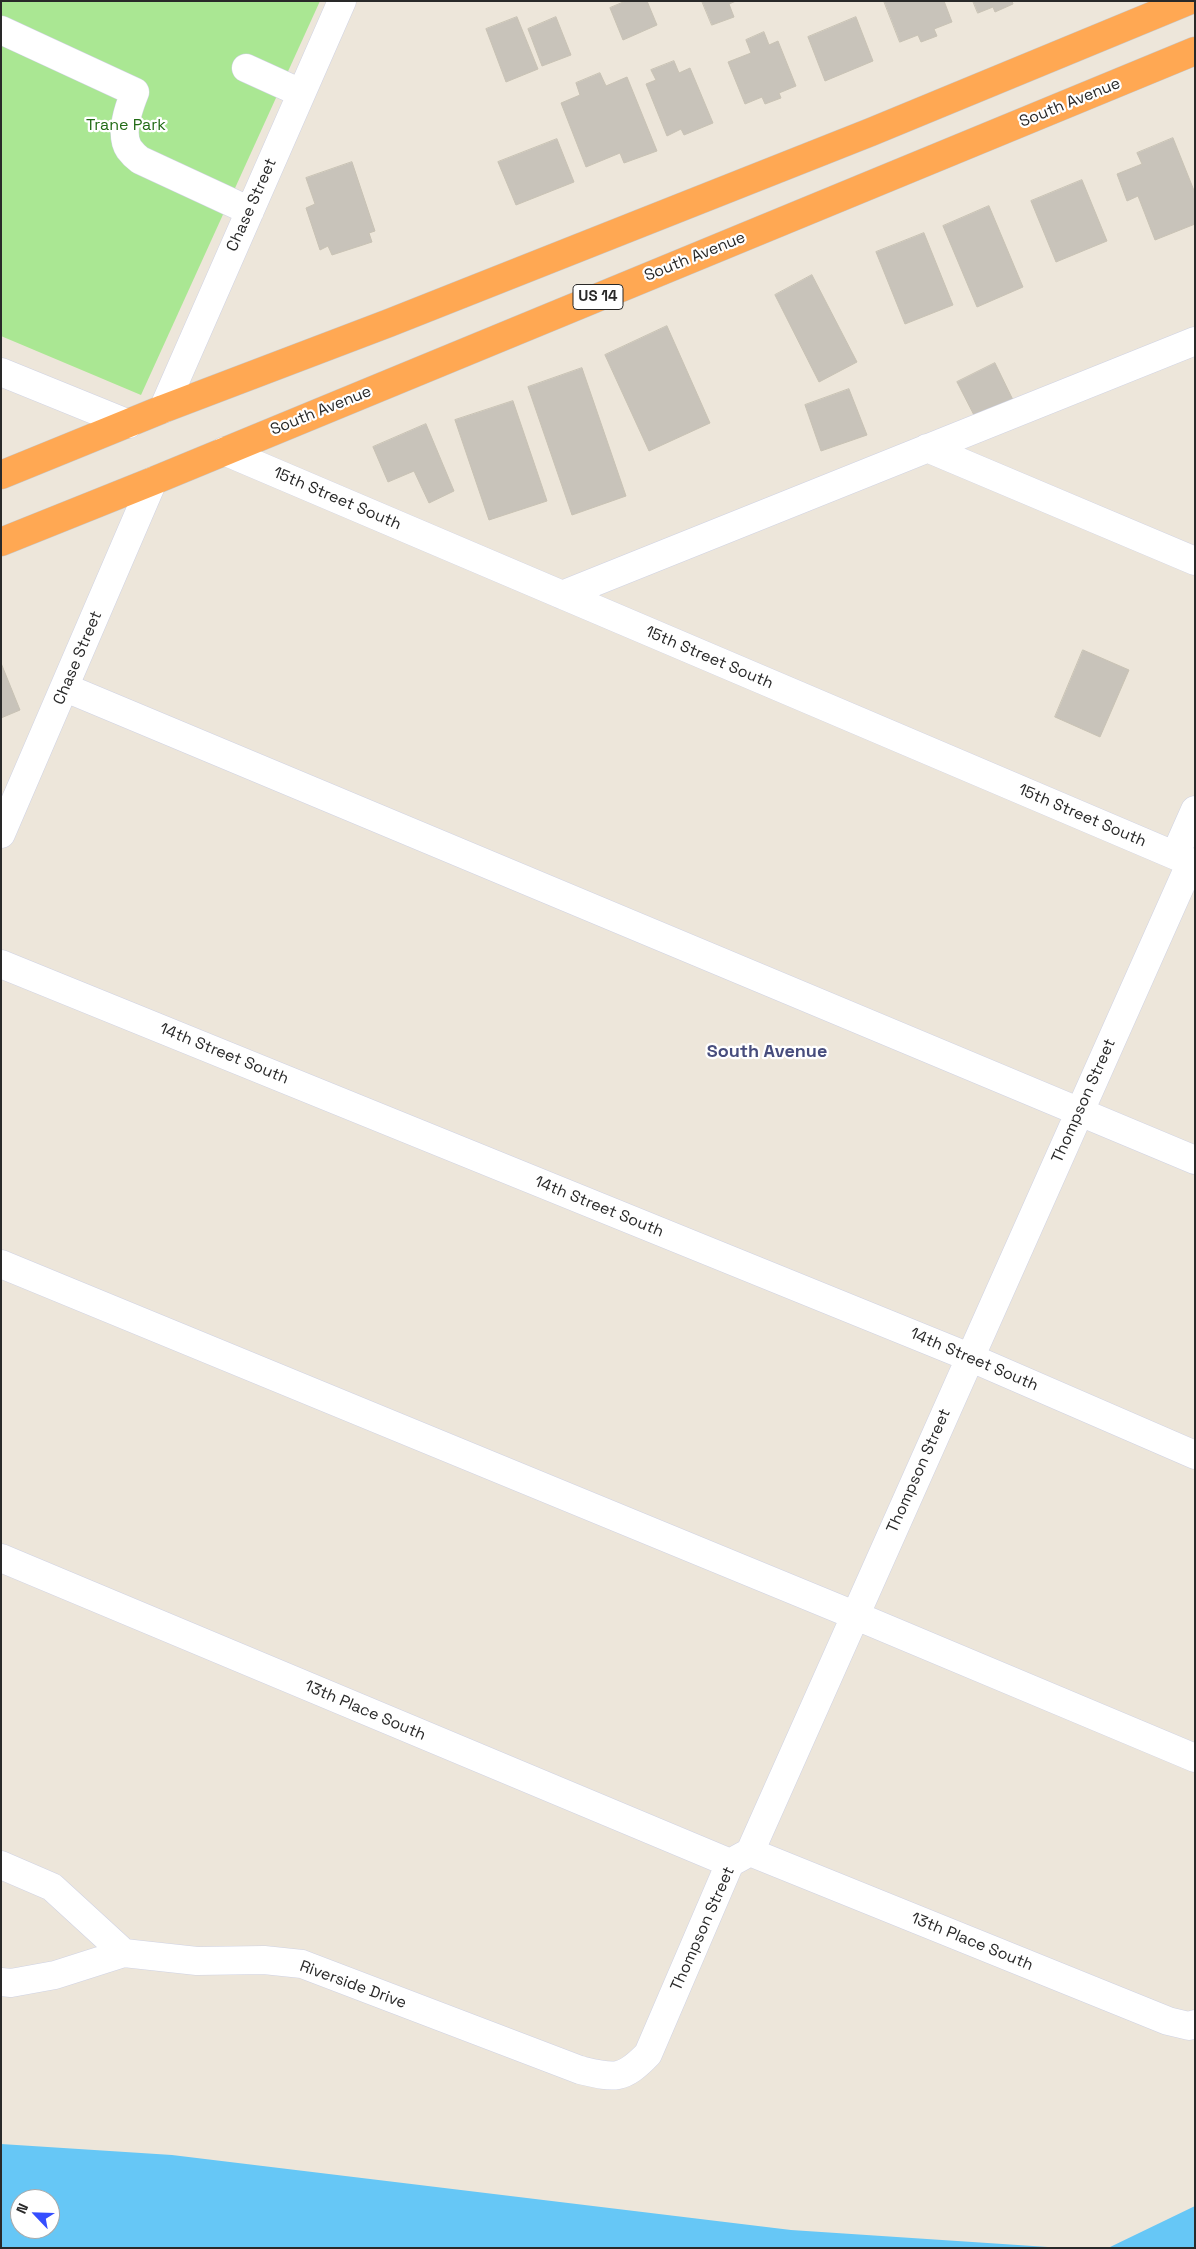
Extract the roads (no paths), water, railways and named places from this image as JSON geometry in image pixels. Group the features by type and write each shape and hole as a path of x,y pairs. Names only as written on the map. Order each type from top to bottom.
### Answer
{"highway":[{"path":"1,475 163,409 390,323 834,147 1188,1"},
{"name":"South Avenue","path":"1,542 1195,51"}],"street":[{"name":"Chase Street","path":"163,409 342,1"},
{"path":"1,30 135,92 126,117 126,132 128,147 140,160 250,211"},
{"path":"246,68 301,94"},
{"path":"562,595 1195,341"},
{"path":"1,372 130,424"},
{"path":"927,448 1195,561"},
{"name":"15th Street South","path":"224,451 1187,860"},
{"name":"Chase Street","path":"1,834 66,688 153,481"},
{"path":"66,688 1195,1160"},
{"name":"Thompson Street","path":"634,2068 648,2054 854,1615 1079,1112 1187,860 1195,810"},
{"name":"14th Street South","path":"1,964 969,1357 1195,1455"},
{"path":"1,1264 854,1615 1195,1758"},
{"name":"13th Place South","path":"1,1558 740,1857 1168,2021 1188,2026 1195,2024"},
{"path":"1,1865 52,1887 124,1953"},
{"name":"Riverside Drive","path":"1,1982 11,1983 56,1975 124,1953 197,1961 264,1960 302,1964 580,2070 613,2077 634,2068"}],"water":[{"path":"1,2144 172,2155 791,2230 1063,2248 1,2248"},
{"path":"1195,2206 1195,2248 1108,2248"}],"district":[{"name":"South Avenue","path":"767,1052"}],"park label":[{"name":"Trane Park","path":"126,126"}]}
